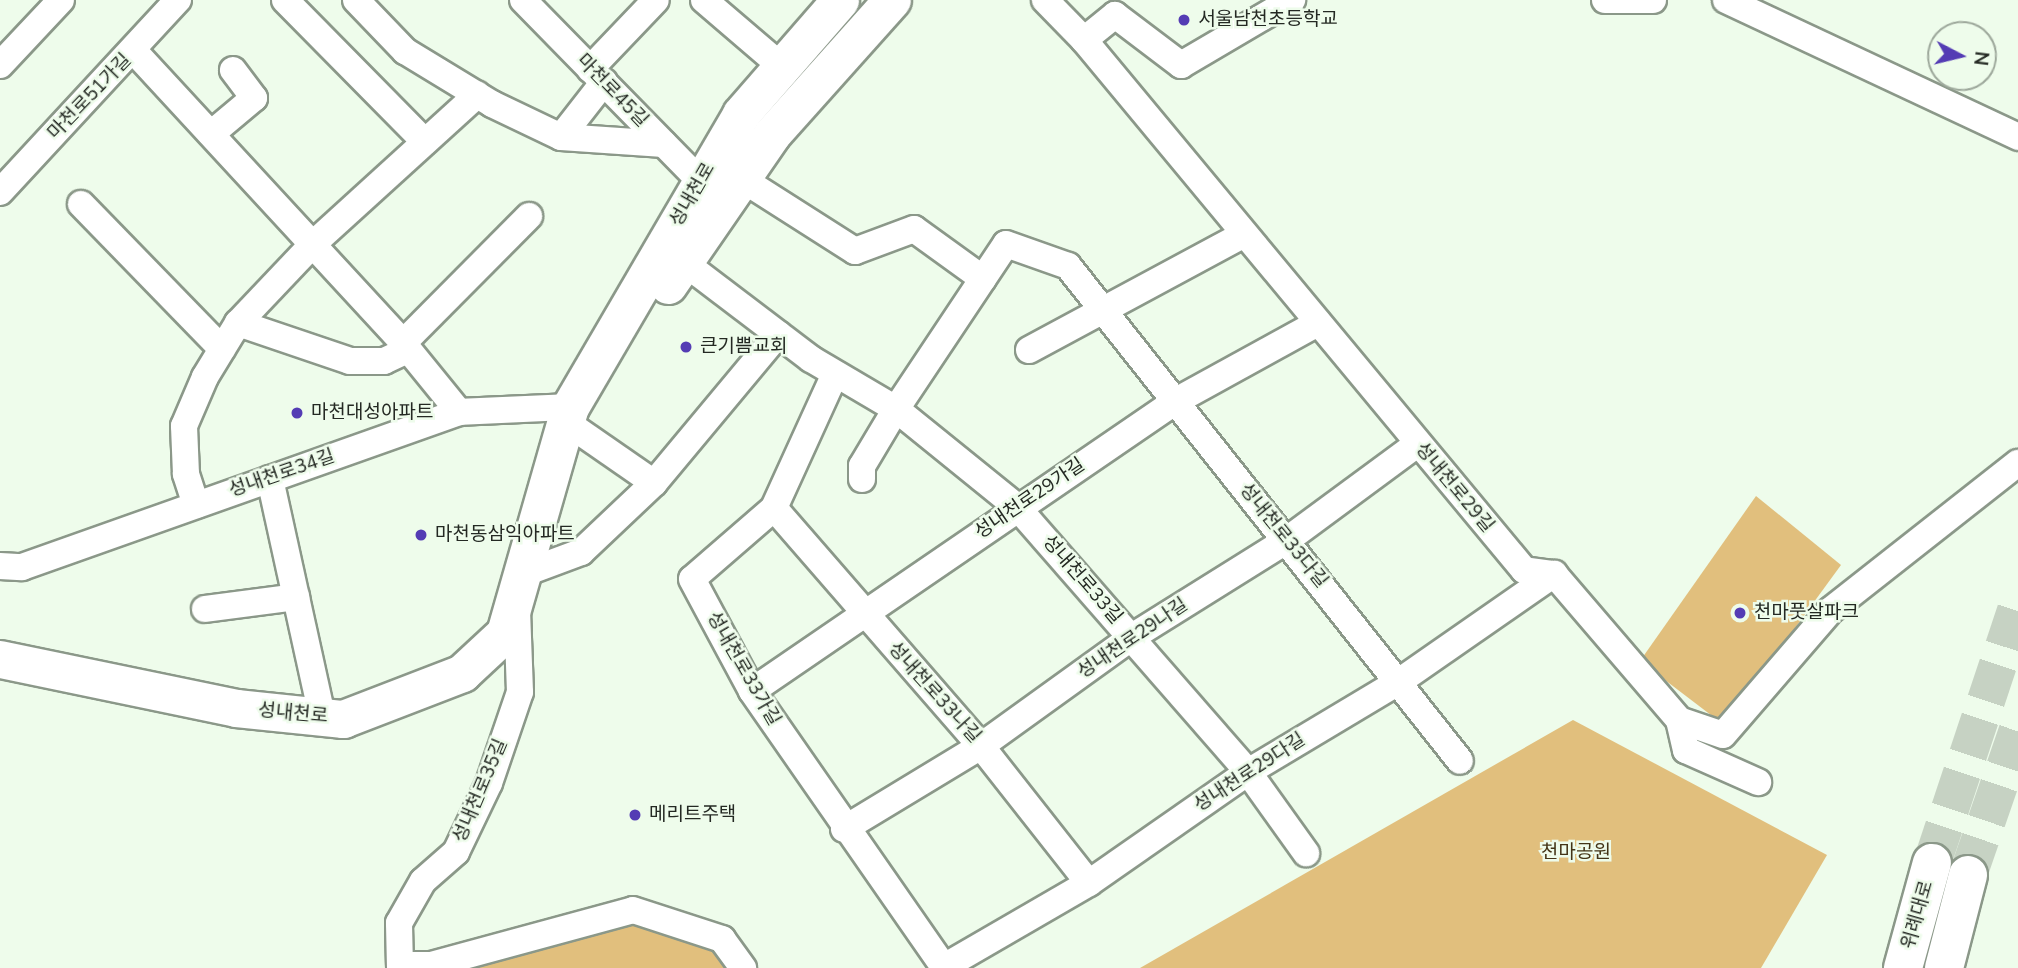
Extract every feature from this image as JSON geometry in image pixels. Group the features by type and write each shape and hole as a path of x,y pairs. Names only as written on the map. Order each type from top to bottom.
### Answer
{"main road":[{"name":"위례대로","path":"1903,968 1932,863"},
{"name":"위례대로","path":"1944,968 1968,875"}],"street":[{"path":"0,65 61,0"},
{"name":"마천로51가길","path":"0,192 134,51 178,0"},
{"path":"285,0 425,142"},
{"path":"356,0 405,51 477,95 561,137 664,144"},
{"name":"마천로45길","path":"523,0 701,182"},
{"path":"561,137 597,76 656,0"},
{"path":"704,0 781,66"},
{"name":"성내천로","path":"568,415 621,362 682,261 772,134 892,0"},
{"name":"성내천로29길","path":"1045,0 1084,40 1524,570 1554,574"},
{"path":"1084,40 1115,15 1181,65 1292,0"},
{"path":"1605,0 1653,0"},
{"path":"1726,0 2018,136"},
{"name":"성내천로","path":"0,659 236,708 344,719 462,673 505,633 568,415 741,114 830,3"},
{"path":"134,51 405,346 459,412"},
{"path":"211,134 254,98 233,70"},
{"path":"196,505 186,474 184,426 238,323 313,244 477,95"},
{"name":"성내천로","path":"742,179 855,251 914,229 983,279"},
{"path":"81,204 222,349"},
{"path":"238,323 350,361 384,361 405,346 529,216"},
{"path":"1029,350 1105,312 1244,234"},
{"name":"성내천로33다길","path":"896,409 1006,244 1068,265 1400,681 1460,761"},
{"name":"성내천로33길","path":"682,261 835,374 896,409 1017,507 1248,772 1306,853"},
{"name":"성내천로29가길","path":"752,691 1017,507 1176,401 1318,323"},
{"path":"519,584 581,552 654,483 778,334"},
{"name":"성내천로33가길","path":"835,374 774,508 692,579 752,691 844,829 944,967"},
{"path":"862,478 862,466 896,409"},
{"name":"성내천로34길","path":"0,566 22,567 459,412 568,415"},
{"path":"568,415 654,483"},
{"name":"성내천로29나길","path":"844,829 981,746 1132,637 1287,540 1417,444"},
{"path":"1679,720 1724,735 1831,610 2018,463"},
{"path":"270,479 321,716"},
{"name":"성내천로33나길","path":"774,508 981,746 1089,883"},
{"path":"1554,574 1679,720 1685,750 1758,782"},
{"name":"성내천로29다길","path":"944,967 1089,883 1248,772 1400,681 1554,574"},
{"name":"성내천로35길","path":"401,967 399,923 423,881 456,852 489,783 520,692 519,584"},
{"path":"205,609 296,597"},
{"path":"401,967 431,965 634,910 722,939 744,968"}],"green space":[{"name":"천마풋살파크","path":"1756,496 1841,565 1724,725 1640,661"},
{"name":"천마공원","path":"1573,720 1827,855 1761,968 1140,968"},
{"path":"629,920 712,947 729,968 439,968"}],"tunnel":[{"path":"1932,863 2018,604"},
{"path":"1968,875 2018,730"}],"place":[{"name":"서울남천초등학교","path":"1184,20"},
{"name":"큰기쁨교회","path":"686,347"},
{"name":"마천대성아파트","path":"297,413"},
{"name":"마천동삼익아파트","path":"421,535"},
{"name":"천마풋살파크","path":"1740,613"},
{"name":"메리트주택","path":"635,815"}]}
